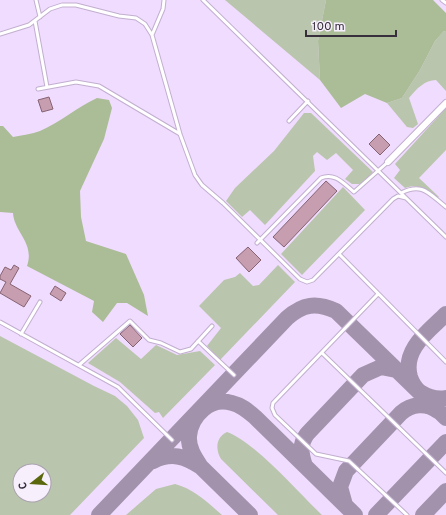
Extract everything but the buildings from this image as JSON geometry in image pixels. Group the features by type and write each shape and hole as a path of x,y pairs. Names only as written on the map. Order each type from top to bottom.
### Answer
{"street":[{"path":"388,162 446,103"}],"lane":[{"path":"36,0 40,17"},
{"path":"61,0 62,5"},
{"path":"152,35 163,9 164,0"},
{"path":"203,0 446,237"},
{"path":"442,0 446,4"},
{"path":"0,34 29,25 50,9 62,5 76,5 119,16 136,18 145,24 152,35 180,134 195,175 202,185 300,279 308,282 313,280 393,199 398,196 406,198"},
{"path":"35,21 47,87"},
{"path":"38,89 76,82 99,86 180,134"},
{"path":"289,121 308,101"},
{"path":"256,243 321,178 327,175 334,176 354,192 380,171 388,162"},
{"path":"401,193 410,189 419,188 425,190 446,206"},
{"path":"339,254 446,362"},
{"path":"378,294 273,402 273,412 316,454 349,462 407,515"},
{"path":"21,334 40,302"},
{"path":"79,365 130,321 149,340 161,342 180,352 191,349 212,326"},
{"path":"0,322 123,391 172,440"},
{"path":"198,341 234,375"},
{"path":"322,353 446,473"}],"green space":[{"path":"225,0 326,0 318,41 320,80"},
{"path":"326,0 433,0 446,13 446,32 444,31 435,41 420,70 402,98 387,103 365,94 341,108 320,80 318,41"},
{"path":"444,31 446,32 446,91 436,80 424,83 418,88 409,98 418,124 413,128 407,127 387,103 402,98 420,70 435,41"},
{"path":"97,98 109,100 112,108 104,139 80,191 81,217 86,241 126,254 144,295 148,316 127,303 117,303 103,322 92,312 94,301 27,266 29,258 28,251 14,220 13,213 0,212 0,126 3,126 13,137 37,132"},
{"path":"446,108 446,150 419,178 439,197 437,198 422,188 414,186 405,188 394,178 400,170 395,164"},
{"path":"304,113 311,113 373,172 362,184 352,184 345,179 353,170 336,153 327,160 317,152 313,156 315,171 265,225 250,210 242,217 226,201 235,188 274,151"},
{"path":"343,187 365,210 302,275 281,254"},
{"path":"278,265 295,282 220,360 207,346 221,328 199,306 224,280 235,277 240,273 253,286 259,285"},
{"path":"0,336 115,396 127,406 138,420 144,438 70,515 0,515"},
{"path":"116,338 141,359 156,345 177,355 200,351 215,365 163,418 159,412 155,413 120,382 88,363"},
{"path":"227,432 250,446 263,457 322,515 278,515 221,459 217,447 223,434"},
{"path":"175,484 188,489 206,501 222,515 126,515 156,489"}],"taxiway":[{"path":"99,515 287,318 304,307 322,306 336,311 446,418"},
{"path":"446,314 425,334 413,349 409,367 410,377 415,387 420,392 432,398 446,398"},
{"path":"305,466 302,457 302,446 304,438 307,434 363,375 381,367 396,370"},
{"path":"153,461 160,458 178,456 201,467 192,453 189,440 193,421 203,409 209,405 216,402 232,403 247,410 255,417 355,515"},
{"path":"345,505 340,487 346,471 401,413 409,408 419,405 429,406 438,411"},
{"path":"376,515 446,442"},
{"path":"201,467 250,515"},
{"path":"423,515 446,491"}]}
